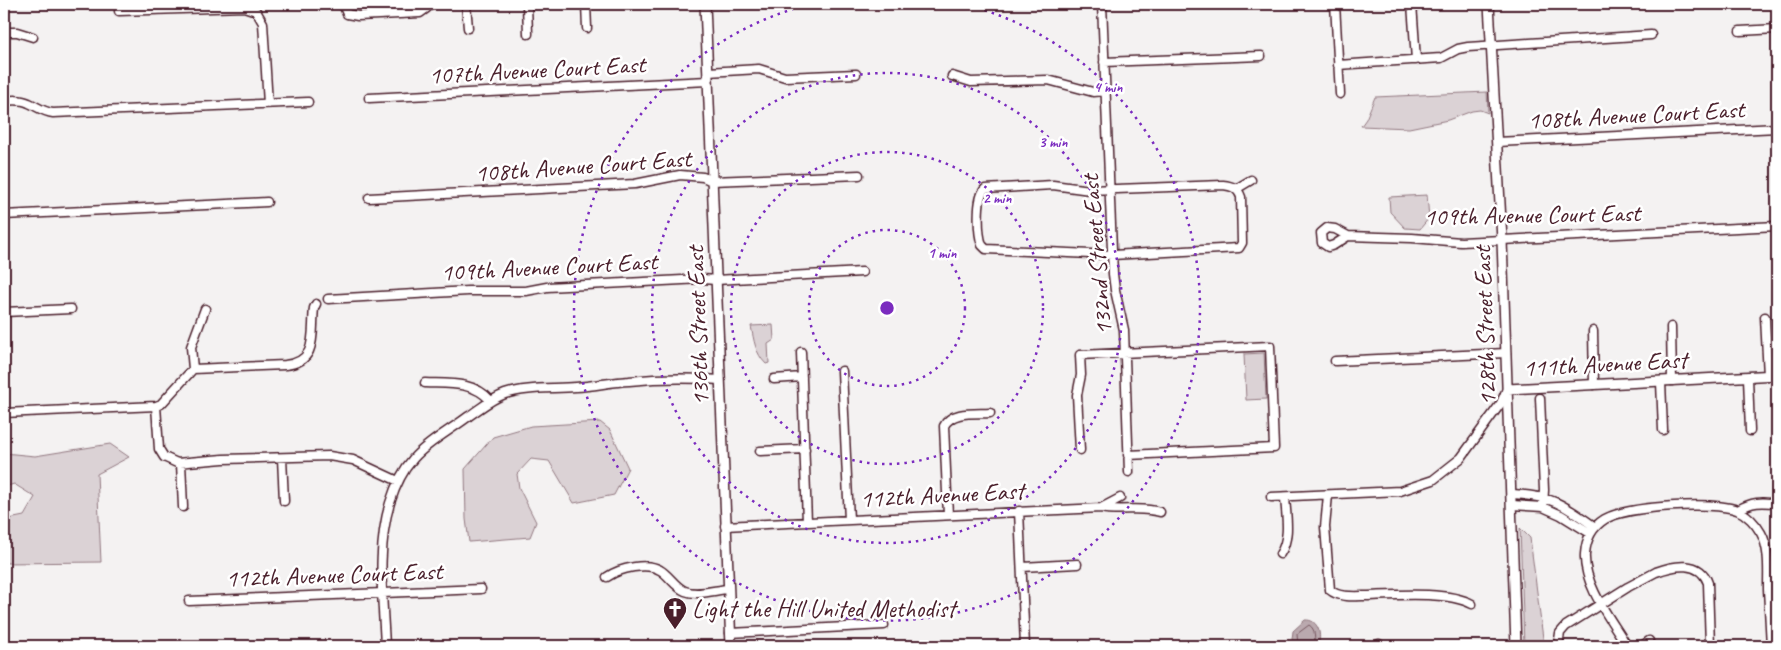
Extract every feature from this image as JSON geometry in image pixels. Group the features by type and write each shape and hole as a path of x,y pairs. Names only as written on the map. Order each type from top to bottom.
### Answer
{"street":[{"path":"343,4 347,14 358,16 420,13 427,8 428,4"},
{"path":"466,4 468,28"},
{"path":"527,4 528,34"},
{"path":"586,4 587,28"},
{"name":"136th Street East","path":"705,4 731,646"},
{"name":"132nd Street East","path":"1102,4 1112,255 1115,290 1124,330 1129,472"},
{"path":"1335,4 1340,94"},
{"path":"1412,4 1416,60"},
{"name":"128th Street East","path":"1489,4 1502,240 1516,646"},
{"path":"119,11 176,6 244,6 256,12 263,23 268,104"},
{"path":"1740,31 1777,29"},
{"path":"4,32 17,32 33,37"},
{"path":"1338,65 1441,58 1458,49 1491,45 1651,35"},
{"path":"1104,62 1261,56"},
{"path":"708,72 758,70 785,77 856,74"},
{"path":"952,76 971,82 1048,80 1094,92 1106,91"},
{"name":"107th Avenue Court East","path":"369,98 708,82"},
{"path":"4,101 21,100 44,111 53,113 308,102"},
{"name":"108th Avenue Court East","path":"1497,142 1777,128"},
{"name":"108th Avenue Court East","path":"369,198 635,184 673,175 703,177 712,181 859,175"},
{"path":"1236,189 1250,180"},
{"path":"1040,185 1053,185 1082,190 1110,189 1232,186 1241,197 1241,247 1112,255 986,250 980,243 979,202 981,192 985,189 990,187 1040,185"},
{"path":"4,215 267,202"},
{"name":"109th Avenue Court East","path":"1348,236 1412,238 1457,242 1777,226"},
{"name":"109th Avenue Court East","path":"328,299 468,291 526,291 547,287 862,272"},
{"path":"4,413 156,406 161,404 193,369 293,364 305,358 310,350 316,304"},
{"path":"193,369 191,347 205,308"},
{"path":"4,312 71,309"},
{"path":"1765,317 1772,375"},
{"path":"1671,327 1672,381"},
{"path":"1593,331 1594,385"},
{"path":"1080,450 1077,395 1081,375 1080,355 1270,346 1274,448 1128,455"},
{"path":"801,352 807,522"},
{"path":"1335,360 1506,352"},
{"path":"842,371 848,520"},
{"name":"111th Avenue East","path":"1271,497 1400,491 1433,480 1461,458 1501,403 1507,389 1772,375"},
{"path":"1748,377 1750,431"},
{"path":"774,379 802,378"},
{"path":"385,646 382,538 389,506 398,481 406,466 427,444 470,416 490,400 514,392 653,379 720,380"},
{"path":"1661,382 1663,430"},
{"path":"425,383 455,384 472,387 481,391 490,400"},
{"path":"1540,398 1543,507"},
{"path":"156,406 160,452 167,459 181,463 223,459 310,456 341,457 353,460 398,481"},
{"path":"948,515 944,426 949,418 958,415 990,413"},
{"path":"760,451 805,449"},
{"path":"282,458 284,501"},
{"path":"181,463 183,507"},
{"path":"1512,494 1544,498 1559,503 1592,530"},
{"path":"1328,495 1325,527 1330,590 1332,592 1355,596 1404,595 1443,597 1460,599 1472,604"},
{"path":"1280,554 1285,546 1286,539 1284,497"},
{"path":"1101,508 1120,498"},
{"path":"1738,510 1756,502 1777,504"},
{"path":"1512,505 1543,507 1592,530"},
{"path":"1627,646 1590,582 1585,555 1592,530 1606,519 1637,510 1706,506 1738,510 1758,527 1766,545 1771,646"},
{"name":"112th Avenue East","path":"726,526 1101,508 1146,509 1160,512"},
{"path":"1020,511 1025,646"},
{"path":"1022,567 1078,564"},
{"path":"1558,643 1560,633 1566,626 1628,587 1664,569 1686,566 1701,571 1706,576 1708,583 1710,646"},
{"path":"607,577 614,572 629,568 654,568 662,571 685,591 700,592 728,589"},
{"name":"112th Avenue Court East","path":"189,601 481,588"},
{"path":"730,633 884,625"},
{"path":"1642,646 1649,641"}],"shaded area":[{"path":"1487,92 1488,113 1480,110 1472,111 1448,120 1409,128 1361,126 1375,97"},
{"path":"1427,195 1429,218 1420,229 1405,228 1390,212 1389,197"},
{"path":"773,325 774,340 768,344 769,363 766,364 757,351 751,326"},
{"path":"1264,353 1266,399 1246,400 1244,354"},
{"path":"600,422 610,430 628,468 614,495 574,503 549,461 531,459 517,474 519,488 536,522 530,537 469,542 466,519 465,469 493,437 531,426"},
{"path":"110,444 129,457 97,474 101,562 4,563 4,515 9,519 24,516 35,497 14,484 4,487 4,453 35,456"},
{"path":"1520,528 1530,538 1544,646 1524,646"}],"water":[{"path":"1305,620 1314,622 1318,629 1320,638 1318,646 1294,645 1292,639 1293,631"}],"place":[{"name":"Light the Hill United Methodist","path":"675,630"}]}
